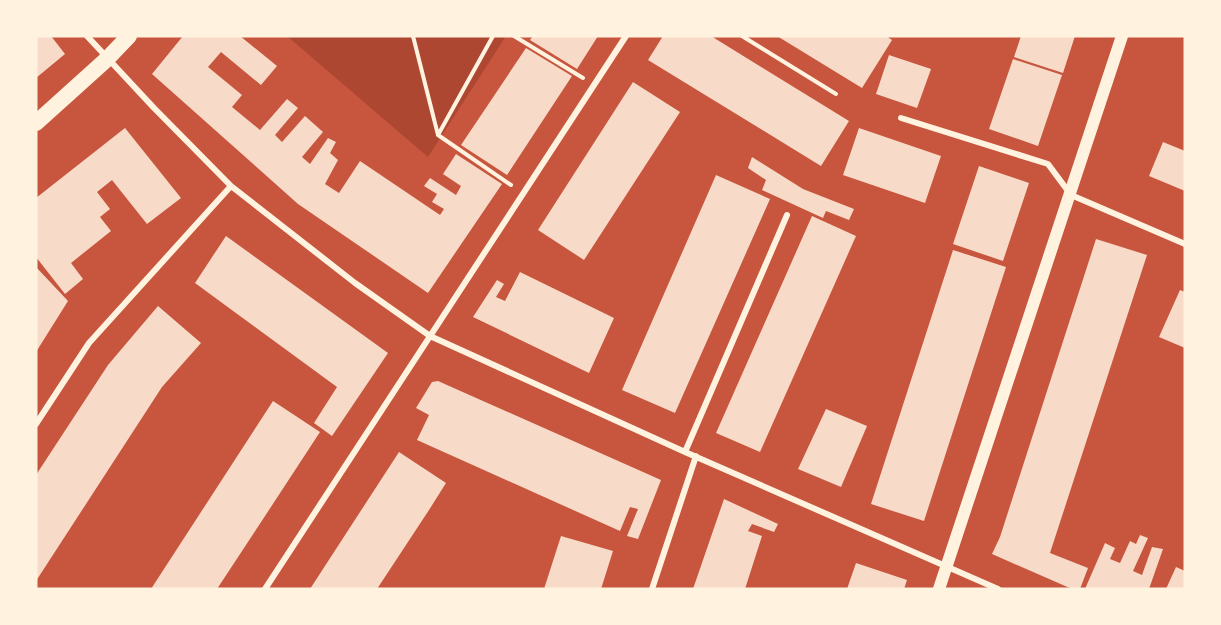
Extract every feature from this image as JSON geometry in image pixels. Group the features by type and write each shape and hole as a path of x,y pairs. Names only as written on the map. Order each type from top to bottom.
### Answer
{"highway":[{"path":"36,123 129,36"}],"main road":[{"path":"939,589 1122,36"}],"street":[{"path":"87,36 231,186 355,283 430,336 686,452 998,589"},
{"path":"265,589 522,192 626,36"},
{"path":"901,118 1048,164 1071,195 1185,244"},
{"path":"36,424 89,343 231,186"},
{"path":"686,452 787,215"},
{"path":"652,589 696,456"}],"path":[{"path":"413,36 438,135 522,192"},
{"path":"438,135 493,36"},
{"path":"514,36 594,85"},
{"path":"742,36 836,94"}],"shaded area":[{"path":"287,36 506,36 428,157"}],"building":[{"path":"36,36 51,36 65,54 36,78"},
{"path":"183,36 240,36 277,66 261,85 221,52 208,67 242,95 232,107 260,130 287,99 298,108 275,135 282,142 305,116 323,132 302,157 310,164 328,138 336,142 330,153 338,160 325,184 339,193 360,161 440,215 444,209 432,202 437,194 424,186 430,178 456,195 461,186 443,174 456,154 502,184 428,293 298,204 152,74"},
{"path":"533,36 598,36 577,69 530,40"},
{"path":"663,36 711,36 849,121 821,166 648,60"},
{"path":"777,36 886,36 892,40 862,88"},
{"path":"1021,36 1075,36 1063,73 1014,57"},
{"path":"526,48 572,76 507,175 461,145"},
{"path":"889,55 931,69 917,108 876,94"},
{"path":"1013,59 1062,75 1038,146 989,129"},
{"path":"633,82 680,112 584,260 538,230"},
{"path":"125,128 181,198 147,224 112,180 97,192 110,209 100,217 111,231 71,263 83,279 65,294 36,257 36,198"},
{"path":"859,128 941,156 925,203 843,175"},
{"path":"1163,142 1185,151 1185,191 1149,176"},
{"path":"752,157 803,189 854,209 849,220 826,211 823,218 762,190 766,180 748,168"},
{"path":"979,166 1029,183 1003,261 953,244"},
{"path":"716,175 770,199 675,413 622,390"},
{"path":"812,216 856,236 760,452 716,433"},
{"path":"226,236 388,353 332,436 314,423 337,387 195,283"},
{"path":"1096,239 1147,255 1050,553 1088,568 1080,589 1072,589 992,554 1000,537"},
{"path":"953,250 1006,267 924,521 871,504"},
{"path":"36,267 68,301 36,352"},
{"path":"520,272 614,318 589,373 473,317 497,280 504,284 496,297 505,301"},
{"path":"1180,290 1185,292 1185,348 1159,337"},
{"path":"158,306 201,343 162,387 36,581 36,475 108,365"},
{"path":"438,381 661,480 638,539 627,536 638,509 630,507 620,531 417,440 429,415 416,408 432,382"},
{"path":"273,401 320,432 217,589 151,589"},
{"path":"826,409 867,426 841,487 798,469"},
{"path":"399,452 446,483 429,510 377,589 310,589"},
{"path":"724,499 778,524 774,532 752,524 748,531 762,536 745,589 693,589"},
{"path":"1140,535 1148,538 1133,571 1142,575 1152,547 1163,549 1149,589 1085,589 1105,543 1115,548 1110,559 1120,563 1130,541 1136,544"},
{"path":"561,536 613,551 601,589 544,589"},
{"path":"856,563 907,580 904,589 847,589"},
{"path":"1176,567 1185,571 1185,589 1166,589"}]}
